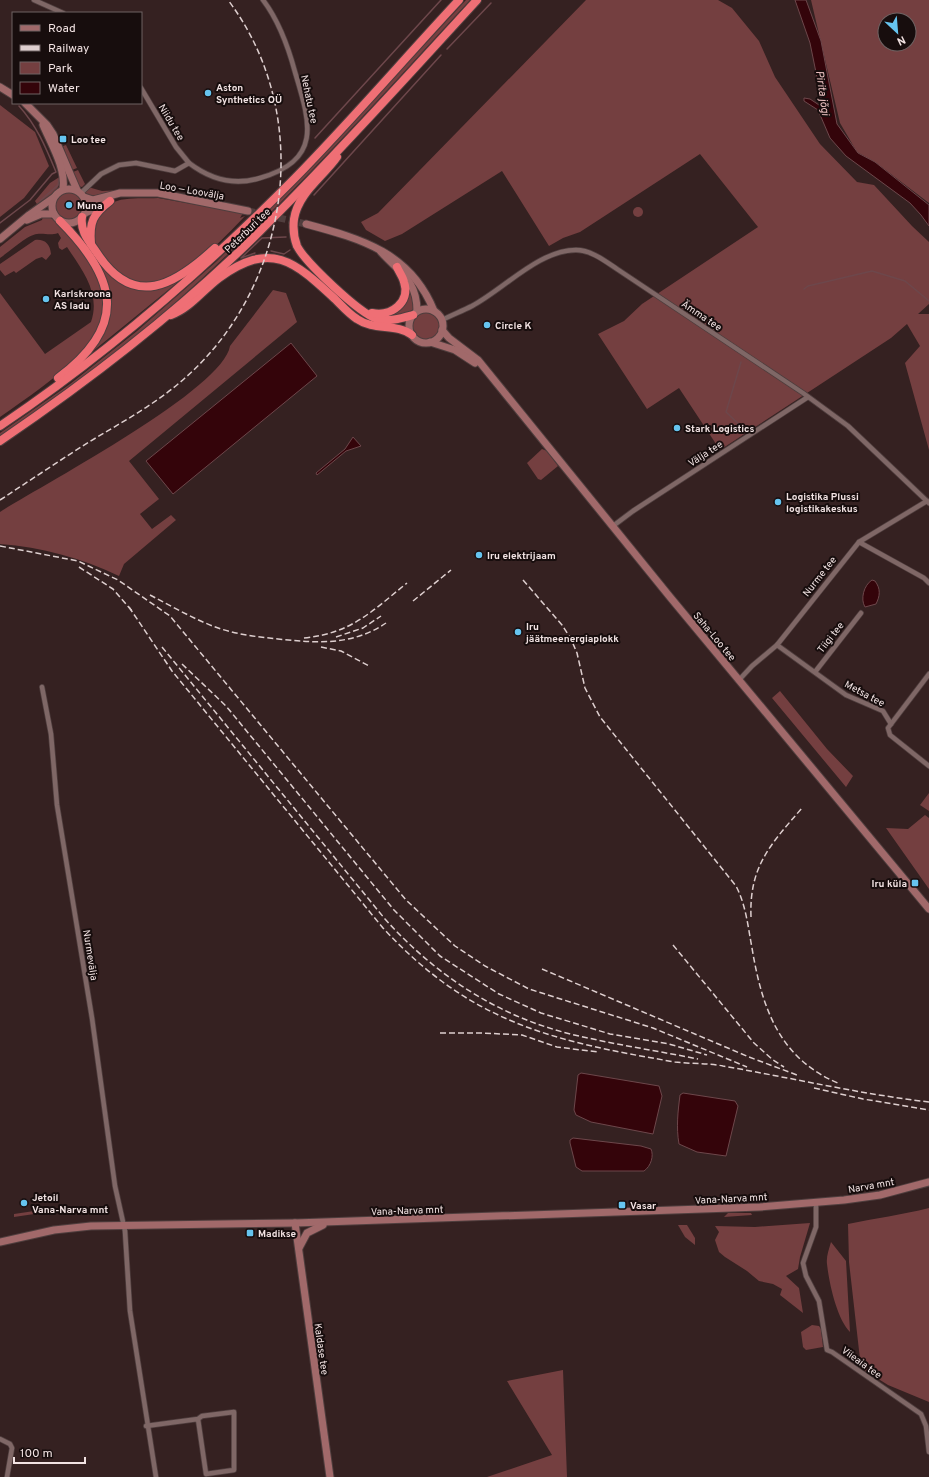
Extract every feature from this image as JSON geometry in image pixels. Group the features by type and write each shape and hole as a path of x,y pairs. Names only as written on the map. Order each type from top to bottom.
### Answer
{"highway":[{"name":"Peterburi tee","path":"0,426 121,337 195,275 238,235 295,178 459,0"},
{"name":"Peterburi tee","path":"0,440 96,374 167,316 271,221 477,0"},
{"path":"350,136 331,165 307,192 298,206 294,219 294,234 297,245 304,256 362,311 384,320 397,319 415,313"},
{"path":"91,244 91,223 94,215 110,201"},
{"path":"83,215 82,230 111,272 128,283 147,287 160,285 177,279 196,266 224,240 238,235"},
{"path":"13,417 25,403 77,364 96,342 106,319 107,298 105,286 100,275 80,244 60,221"},
{"path":"167,316 181,311 216,281 242,264 262,258 272,258 284,260 300,268 358,320 374,327 406,330 412,335"},
{"path":"362,311 386,314 395,310 402,303 405,289 404,282 397,267"}],"main road":[{"path":"1,87 12,94"},
{"path":"26,104 47,125 59,145 81,193 86,208 83,215 74,222 60,221 54,214 51,203 53,198"},
{"path":"0,239 63,189 64,177 40,118"},
{"path":"63,189 81,193"},
{"name":"Loo — Loovälja","path":"81,193 93,200 120,193 174,195 248,211"},
{"name":"Loo — Loovälja","path":"83,215 110,201 131,194"},
{"path":"20,223 41,214 54,214"},
{"path":"306,224 328,230 378,249 389,254 410,272 425,293 434,311 442,320 442,330 437,338 430,342 419,341 412,335 409,325 415,313 414,289 409,280 378,249"},
{"path":"415,313 425,309 434,311"},
{"name":"Saha-Loo tee","path":"442,330 449,338 478,360 612,526 929,909"},
{"name":"Saha-Loo tee","path":"430,342 459,352 488,373"},
{"name":"Narva mnt","path":"816,1202 880,1195 929,1182"},
{"name":"Vana-Narva mnt","path":"0,1242 54,1230 91,1226 296,1224 615,1211 727,1209 816,1202"},
{"path":"298,1250 307,1233 329,1222"},
{"name":"Kaldase tee","path":"296,1224 298,1250 330,1477"}],"street":[{"path":"34,0 61,12"},
{"name":"Nehatu tee","path":"189,163 199,171 219,180 238,182 247,181 285,168 297,159 304,146 308,128 303,100 287,46 278,25 263,0"},
{"name":"Niidu tee","path":"142,90 176,147 189,163"},
{"path":"81,193 101,174 119,165 136,163 175,171 189,163"},
{"name":"Ämma tee","path":"442,320 472,306 543,259 560,251 577,250 587,252 612,265 808,397 848,426 928,502"},
{"name":"Välja tee","path":"612,526 808,397"},
{"name":"Nurme tee","path":"739,680 752,666 776,645 859,542 928,502"},
{"path":"859,542 924,578 929,583"},
{"name":"Tiigi tee","path":"814,672 861,613"},
{"name":"Metsa tee","path":"776,645 846,695 883,711 891,724 888,728 890,735 929,766"},
{"path":"891,724 929,674"},
{"name":"Nurmevälja","path":"42,687 51,734 57,805 92,1018 115,1186 124,1225"},
{"name":"Viieaia tee","path":"816,1202 816,1226 803,1263 806,1276 819,1301 826,1350 832,1352 921,1414 926,1426 929,1452"},
{"path":"124,1225 130,1311 146,1426 156,1477"},
{"path":"146,1426 198,1419 202,1416 234,1412 234,1470 206,1474 198,1419"},
{"path":"0,1439 10,1444 12,1448 7,1477"}],"green space":[{"path":"466,0 470,0 363,116 291,192 216,266 156,319 113,354 69,388 0,436 0,433 70,384 137,331 217,261 333,143"},
{"path":"586,0 718,0 732,8 759,41 775,77 820,144 857,182 874,185 929,242 929,304 918,314 929,314 929,450 905,363 920,346 907,324 891,338 720,450 679,388 647,409 598,334 624,321 642,304 758,227 700,154 580,232 563,238 549,246 502,171 402,234 385,241 366,230 361,222 378,213"},
{"path":"811,0 929,0 929,203 875,162 857,152 840,123"},
{"path":"0,105 35,132 49,166 24,198 0,217"},
{"path":"66,145 77,168 72,170 63,146"},
{"path":"78,170 85,184 82,187 78,186 73,172"},
{"path":"61,176 59,186 56,190 50,197 38,206 35,201 50,183"},
{"path":"88,187 102,191 124,190 91,196 85,193"},
{"path":"69,192 79,196 83,206 79,216 69,220 59,216 55,206 59,196"},
{"path":"158,198 243,213 240,218 245,216 219,243 186,269 169,278 151,282 134,281 113,269 97,248 94,242 95,220 110,204 115,201"},
{"path":"636,207 640,207 642,208 642,216 636,217 633,214 633,210"},
{"path":"43,216 55,220 61,225 90,262 96,273 103,295 102,319 92,342 87,348 50,381 0,417 0,293 45,354 91,322 94,301 92,292 84,273 67,247 62,250 59,248 58,243 61,238 58,233 33,235 23,240 0,258 0,247 25,227 42,220"},
{"path":"83,238 105,270 119,281 139,287 149,288 163,287 178,282 92,352 103,336 109,321 111,307 105,281 99,268 81,240"},
{"path":"35,240 42,240 48,245 51,254 46,260 42,257 36,259 16,273 14,271 5,276 0,270 0,264"},
{"path":"409,285 413,295 413,310 404,314 389,316 398,311 407,300"},
{"path":"273,290 286,293 297,322 129,461 159,499 140,514 152,529 171,515 176,520 124,564 119,576 61,554 16,545 0,544 0,512 128,435 165,411 197,387 220,365 230,346"},
{"path":"426,312 436,316 440,326 436,336 426,340 416,336 412,326 416,316"},
{"path":"542,449 547,451 558,466 541,480 538,479 527,463"},
{"path":"780,691 827,749 853,776 846,787 772,698"},
{"path":"929,793 929,811 920,805"},
{"path":"925,815 929,818 929,889 886,828 908,829"},
{"path":"929,1208 929,1402 888,1385 861,1368 849,1262 848,1224"},
{"path":"41,1210 41,1213 14,1217 14,1214"},
{"path":"728,1213 751,1213 752,1215 724,1217"},
{"path":"810,1223 798,1269 786,1276 799,1288 803,1313 780,1295 782,1289 773,1284 759,1281 747,1271 725,1257 719,1252 715,1240 719,1232 715,1226 755,1227"},
{"path":"678,1225 687,1225 695,1238 695,1245 685,1237"},
{"path":"831,1242 846,1261 850,1332 841,1319 834,1300 827,1261"},
{"path":"812,1325 819,1326 821,1329 823,1347 806,1350 803,1347 801,1332"},
{"path":"563,1370 567,1477 487,1477 552,1455 507,1381"}],"water":[{"name":"Pirita jõgi","path":"795,0 806,0 821,41 837,124 858,153 875,162 929,205 929,226 910,203 846,156 830,138 818,110 804,101 804,98 810,99 819,105 821,103 821,97 810,43"},
{"path":"291,343 317,376 173,494 146,461"},
{"path":"353,437 361,446 346,451 317,475 316,473 345,449"},
{"path":"872,580 875,581 878,587 878,598 876,604 865,607 863,600 864,592 869,582"},
{"path":"581,1073 659,1086 662,1096 653,1134 591,1122 576,1115 574,1110 578,1075"},
{"path":"683,1093 735,1101 738,1106 726,1156 697,1152 679,1144 678,1113 680,1095"},
{"path":"573,1138 641,1146 651,1149 651,1161 644,1171 582,1171 576,1167 570,1143 570,1140"}],"waterway":[{"path":"315,138 441,0"},
{"path":"447,49 491,3"},
{"path":"314,195 441,55"},
{"path":"0,223 30,200 52,174 56,172 36,129 19,106"},
{"path":"40,201 58,185 59,179"},
{"path":"255,253 241,258 262,238 286,237"},
{"path":"271,251 284,254 290,250"},
{"path":"804,289 808,286 872,271 905,281 929,301"},
{"path":"741,362 726,412 746,431"}],"tunnel":[{"path":"248,211 306,224"}],"railway":[{"path":"0,500 138,412 185,378 221,340 249,296 268,248 279,197 281,146 273,94 255,45 228,0"},
{"path":"0,546 78,561 118,580 170,616 406,900 455,946 485,966 529,989 653,1028 747,1067"},
{"path":"79,567 113,589 132,611"},
{"path":"413,601 451,570"},
{"path":"523,580 562,625 571,639 577,653 585,688 600,717 736,886 748,924 761,991 768,1011 777,1029 788,1046 802,1061 819,1073 840,1084"},
{"path":"304,638 335,631 360,620 407,583"},
{"path":"150,595 185,614 212,626 250,636 320,642 334,641 360,636 386,623"},
{"path":"129,607 172,671 383,928 416,960 448,986 482,1007 516,1023 590,1046 675,1062 717,1065 903,1099 929,1102"},
{"path":"336,637 363,628 381,616"},
{"path":"162,647 385,919 405,940 449,977 497,1007 524,1019 551,1028 579,1036 698,1059"},
{"path":"321,647 341,651 369,666"},
{"path":"182,664 226,706 394,910 440,956 499,994 541,1013 610,1034 669,1044 707,1055"},
{"path":"751,917 751,899 754,884 764,857 781,833 802,808"},
{"path":"673,945 754,1043 773,1060 784,1067"},
{"path":"542,969 749,1057 797,1075"},
{"path":"440,1033 522,1035 557,1047 598,1052"},
{"path":"814,1088 863,1099 929,1110"}],"place":[{"name":"Aston Synthetics OÜ","path":"208,93"},
{"name":"Loo tee","path":"63,139"},
{"name":"Muna","path":"69,205"},
{"name":"Karlskroona AS ladu","path":"46,299"},
{"name":"Circle K","path":"487,325"},
{"name":"Stark Logistics","path":"677,428"},
{"name":"Logistika Plussi logistikakeskus","path":"778,502"},
{"name":"Iru elektrijaam","path":"479,555"},
{"name":"Iru jäätmeenergiaplokk","path":"518,632"},
{"name":"Iru küla","path":"915,883"},
{"name":"Jetoil Vana-Narva mnt","path":"24,1203"},
{"name":"Vasar","path":"622,1205"},
{"name":"Madikse","path":"250,1233"}]}
